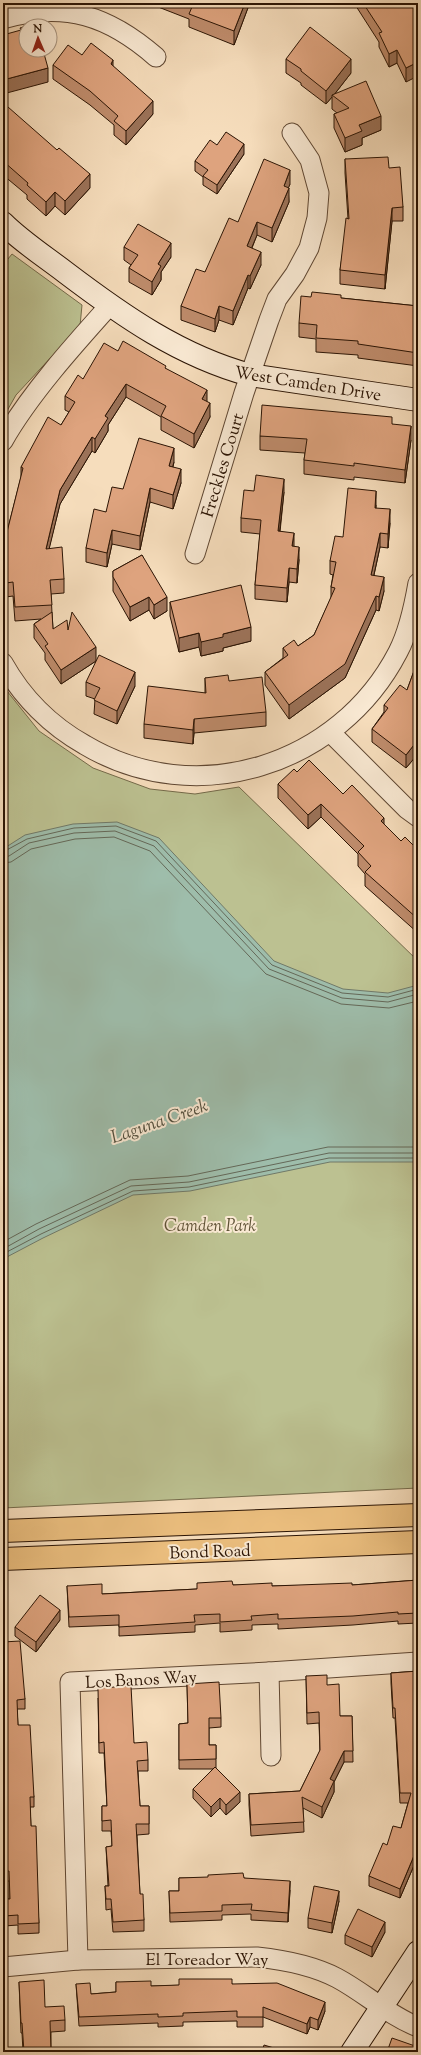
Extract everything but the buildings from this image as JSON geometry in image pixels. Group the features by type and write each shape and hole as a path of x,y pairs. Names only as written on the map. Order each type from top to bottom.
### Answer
{"main road":[{"name":"Bond Road","path":"3,1531 418,1515"},
{"name":"Bond Road","path":"3,1559 418,1542"}],"street":[{"path":"3,19 37,12 72,13 90,17 122,31 137,40 156,57"},
{"name":"Freckles Court","path":"195,554 250,375 277,299 295,274 309,248 317,218 319,193 310,160 292,133"},
{"name":"West Camden Drive","path":"3,222 109,306 182,350 225,368 250,375 288,382 418,400"},
{"path":"3,441 10,428 52,372 109,306"},
{"path":"3,663 27,697 57,726 93,750 110,758 147,770 192,776 243,771 280,760 331,732 365,700 389,668 406,633 416,602 418,583"},
{"path":"331,732 407,809 418,817"},
{"name":"Los Banos Way","path":"78,1960 70,1682 269,1672 418,1662"},
{"path":"269,1672 271,1756"},
{"path":"352,2052 418,1952"},
{"name":"El Toreador Way","path":"3,1967 78,1960 251,1957 278,1959 317,1970 336,1978 382,2008 418,2026"}],"green space":[{"path":"12,254 82,305 80,326 16,395 3,418 3,265"},
{"name":"Camden Park","path":"3,686 39,731 93,768 150,789 195,794 239,787 418,961 418,1488 3,1508"}],"water":[{"name":"Laguna Creek","path":"117,822 159,838 274,961 343,989 388,993 418,985 418,1162 330,1162 190,1191 133,1195 3,1259 3,849 25,835 73,824"}]}
